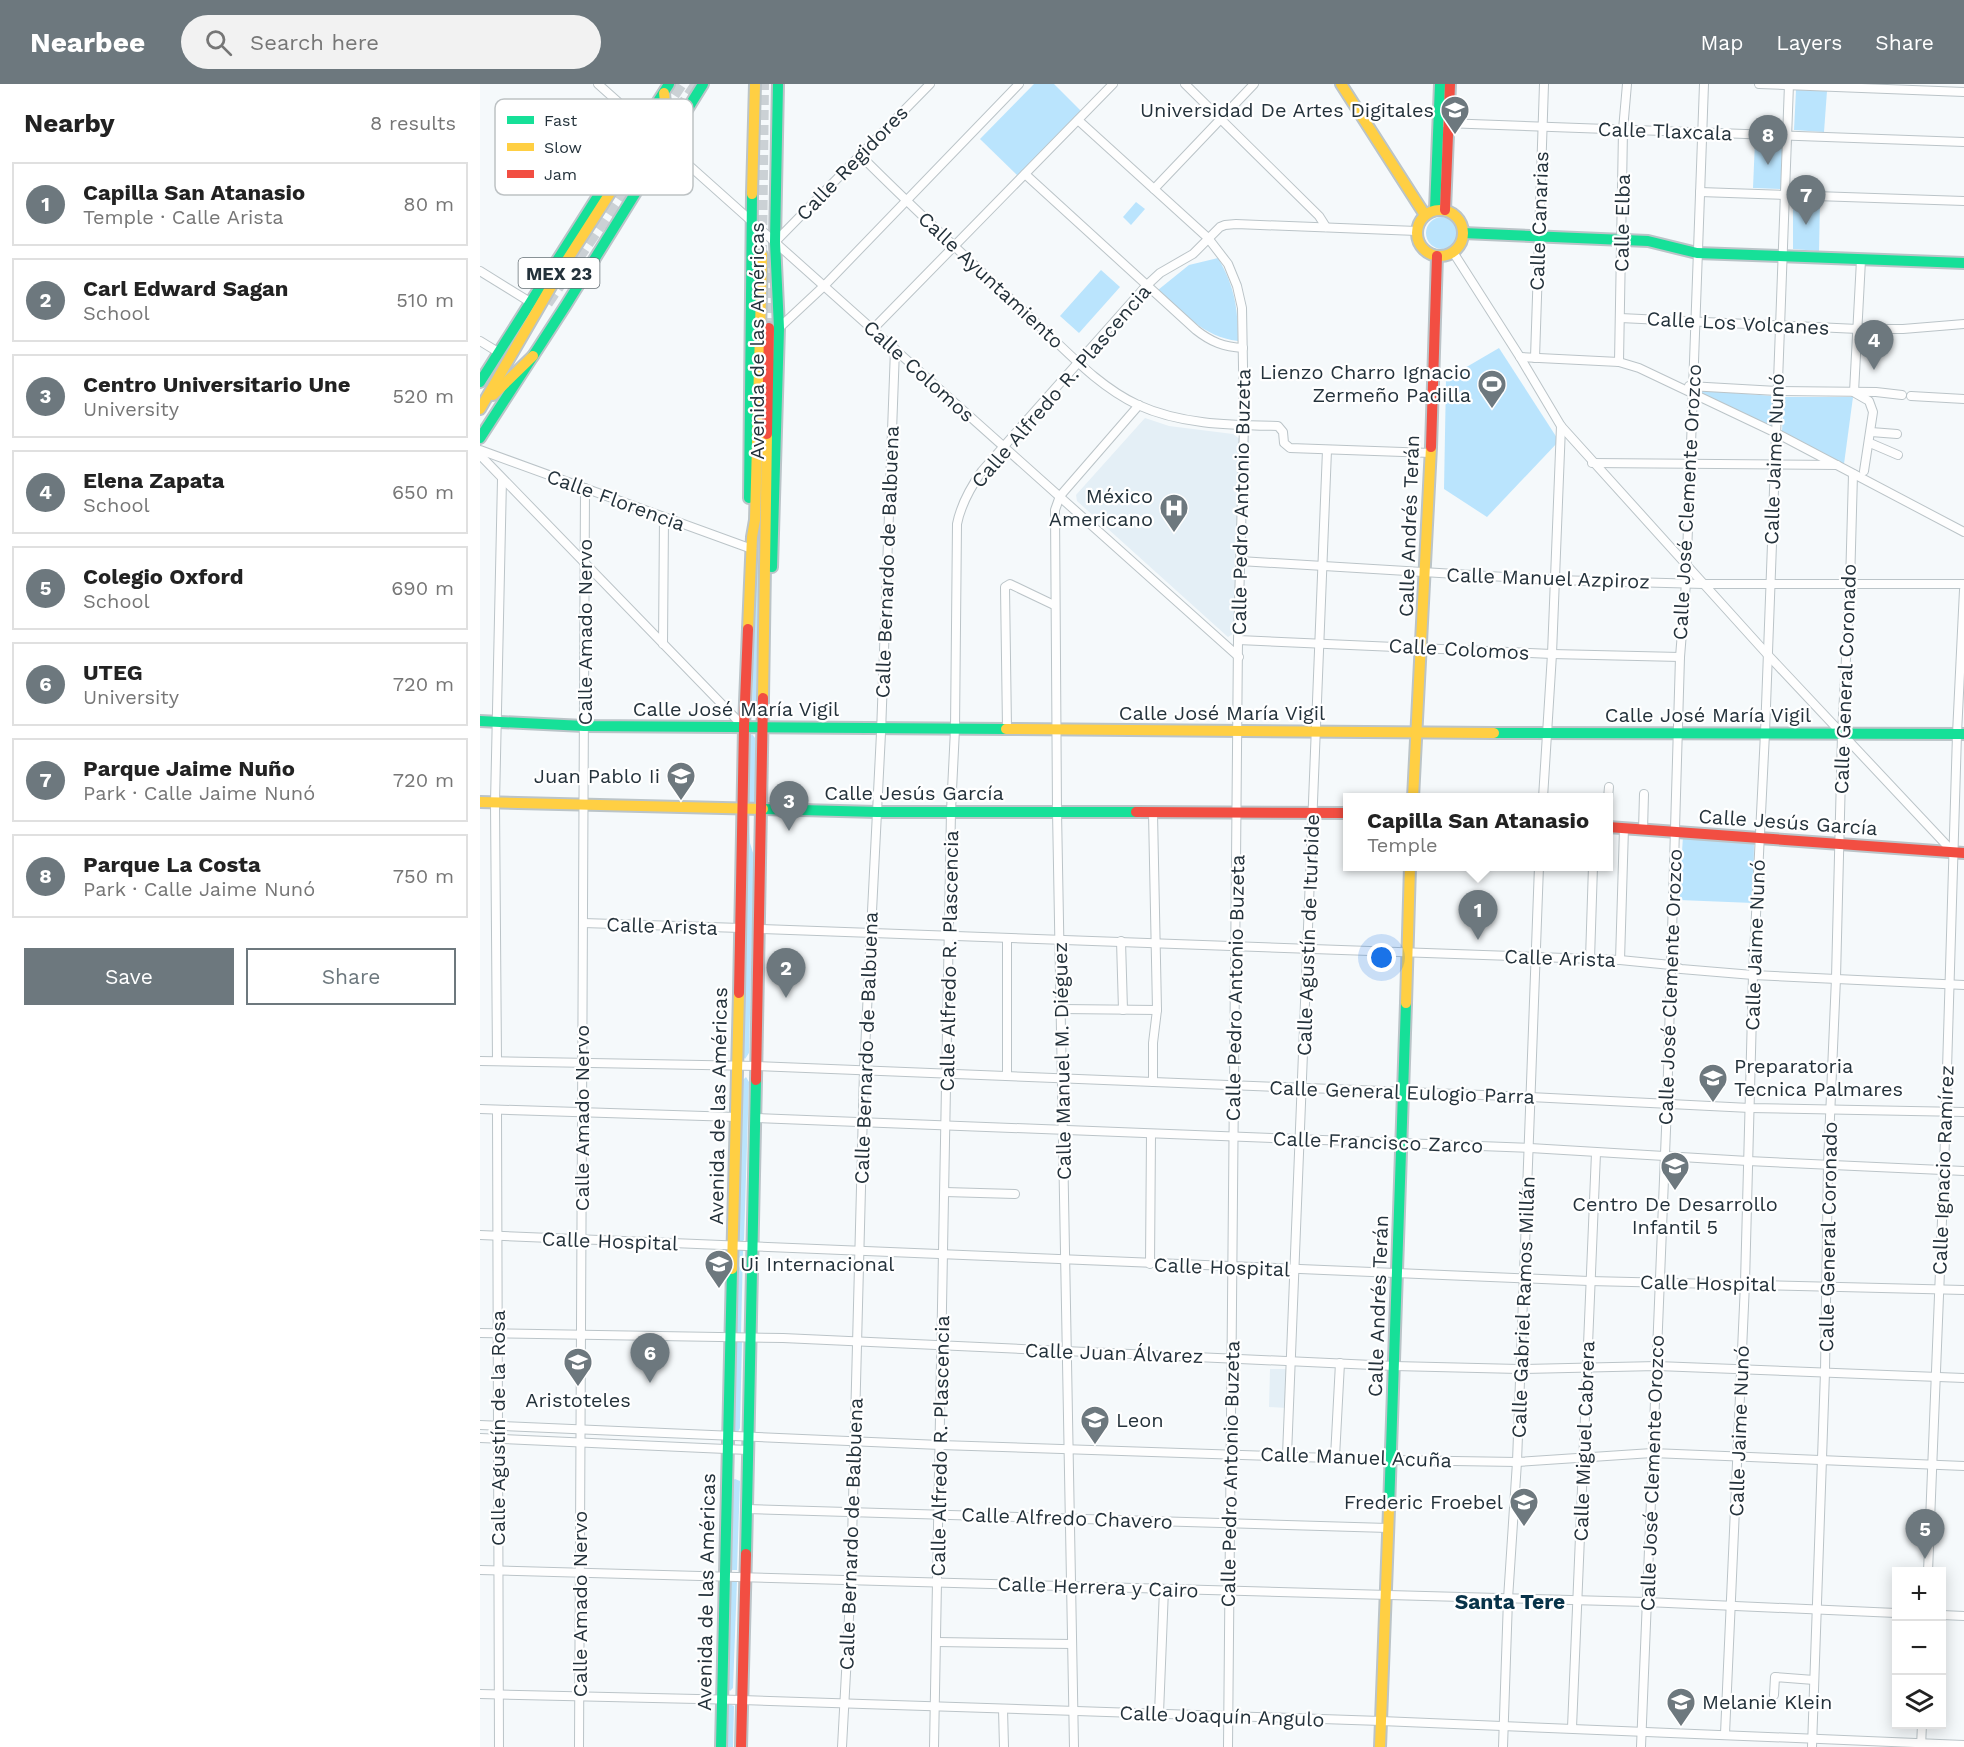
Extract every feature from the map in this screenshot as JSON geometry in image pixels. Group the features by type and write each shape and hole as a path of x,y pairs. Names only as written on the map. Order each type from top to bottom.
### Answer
{"street":[{"name":"Calle Colomos","path":"598,84 615,99"},
{"path":"693,99 703,84"},
{"name":"Avenida de las Américas","path":"752,543 747,456 755,84"},
{"name":"Avenida de las Américas","path":"741,1747 752,1337 762,727 766,596 771,584 778,84"},
{"name":"Calle Regidores","path":"775,242 930,84"},
{"path":"774,328 824,286 1019,84"},
{"path":"873,329 1113,84"},
{"path":"1185,84 1319,216 1326,227"},
{"path":"1154,189 1254,84"},
{"path":"1341,84 1435,211 1459,218 1463,233 1460,244 1453,252 1437,256 1421,247 1417,231 1419,221 1435,211"},
{"path":"1440,84 1443,123"},
{"path":"1435,211 1443,123 1450,84"},
{"name":"Calle Canarias","path":"1535,358 1544,84"},
{"name":"Calle Elba","path":"1619,362 1623,130 1627,84"},
{"name":"Calle José Clemente Orozco","path":"1641,1747 1667,1105 1680,657 1686,583 1704,84"},
{"path":"1760,84 1964,92"},
{"name":"Calle Jaime Nunó","path":"1725,1734 1745,1283 1753,975 1765,734 1783,194 1789,84"},
{"name":"Calle Pedro Antonio Buzeta","path":"1078,120 1208,238 1228,264 1237,286 1243,319 1244,425 1238,640 1239,731 1228,1747"},
{"name":"Calle Tlaxcala","path":"1443,123 1964,142"},
{"name":"Calle Ayuntamiento","path":"860,155 954,247 1080,363 1111,389 1139,405 1184,420 1213,424 1278,426 1281,428 1284,443 1290,448 1431,453"},
{"name":"Calle Colomos","path":"693,168 1239,657"},
{"path":"1025,174 1207,339 1221,345 1243,348"},
{"path":"1700,192 1964,201"},
{"path":"480,382 598,195"},
{"name":"MEX 23","path":"482,406 560,271 609,195"},
{"path":"480,438 634,195"},
{"name":"Calle Alfredo R. Plascencia","path":"934,1747 951,812 959,513 968,492 982,471 1146,286 1161,273 1193,254 1220,227 1229,224 1417,231"},
{"path":"1463,233 1648,241 1698,253 1964,263"},
{"path":"1453,252 1520,357 1560,426 1592,464 1686,563 1767,654 1959,853"},
{"name":"Avenida de las Américas","path":"721,1747 744,727 755,520 762,255"},
{"name":"Calle Andrés Terán","path":"1413,793 1431,453 1437,256"},
{"path":"1854,392 1861,260"},
{"path":"480,271 530,302"},
{"name":"Calle Los Volcanes","path":"1620,318 1858,329 1903,329 1964,324"},
{"path":"480,341 498,352"},
{"name":"Calle Bernardo de Balbuena","path":"842,1747 851,1580 864,1070 881,728 895,349"},
{"path":"482,406 533,356"},
{"path":"1520,357 1619,362 1639,368 1693,390 1964,531"},
{"path":"1693,390 1777,390 1902,395"},
{"path":"1854,392 1869,401 1872,406 1870,443 1864,471"},
{"path":"1911,396 1964,399"},
{"path":"1060,496 1139,405"},
{"path":"1543,793 1552,654 1560,426"},
{"path":"1871,432 1897,434"},
{"path":"1870,443 1898,455"},
{"name":"Calle Agustín de Iturbide","path":"1287,1455 1327,450"},
{"path":"480,452 502,479 744,727"},
{"name":"Calle Florencia","path":"480,452 664,517 752,543"},
{"path":"1592,464 1838,465"},
{"name":"Calle General Coronado","path":"1812,1743 1825,1372 1828,1164 1853,474"},
{"path":"497,1061 495,803 502,479"},
{"name":"Calle Amado Nervo","path":"579,1747 585,488"},
{"name":"Calle Manuel M. Diéguez","path":"1060,496 1055,510 1054,605 1074,1747"},
{"path":"663,644 664,517"},
{"name":"Calle Manuel Azpiroz","path":"1240,561 1555,580 1703,584 1964,584"},
{"path":"1007,729 1005,587 1010,584 1054,605"},
{"name":"Calle Ignacio Ramírez","path":"1928,1567 1949,985 1959,853 1964,590"},
{"name":"Calle Colomos","path":"1238,640 1552,654 1680,657"},
{"name":"Calle José María Vigil","path":"480,722 584,726 1546,734 1678,732 1961,734"},
{"path":"1608,793 1609,787"},
{"path":"1643,830 1644,794"},
{"name":"Calle Jesús García","path":"480,802 876,812 1343,813"},
{"path":"1153,813 1157,1010 1153,1043 1153,1082"},
{"name":"Calle Jesús García","path":"1613,827 1959,853"},
{"path":"1620,960 1624,828"},
{"name":"Calle Andrés Terán","path":"1380,1747 1398,1273 1410,871"},
{"name":"Calle Gabriel Ramos Millán","path":"1503,1747 1530,1148 1539,871"},
{"path":"1590,959 1593,871"},
{"name":"Calle Arista","path":"583,923 741,928"},
{"name":"Calle Arista","path":"759,929 1620,960 1671,965 1681,969 1753,975 1964,985"},
{"path":"1007,938 1007,1076"},
{"path":"1121,941 1123,1010"},
{"path":"1061,1009 1157,1010"},
{"name":"Calle General Eulogio Parra","path":"480,1061 582,1061 757,1066 1302,1087 1667,1105 1964,1112"},
{"path":"480,1109 736,1117"},
{"name":"Calle Agustín de la Rosa","path":"497,1110 499,1747"},
{"name":"Calle Francisco Zarco","path":"756,1118 1530,1148 1964,1171"},
{"path":"1150,1264 1151,1134"},
{"name":"Calle Miguel Cabrera","path":"1572,1728 1596,1153"},
{"path":"945,1192 1015,1194"},
{"name":"Calle Hospital","path":"480,1235 1589,1281 1964,1290"},
{"name":"Calle Juan Álvarez","path":"480,1333 752,1337 1394,1366 1519,1369 1657,1366 1964,1377"},
{"path":"1335,1457 1340,1363"},
{"name":"Calle Manuel Acuña","path":"480,1425 940,1445 1390,1460 1517,1462 1653,1453 1964,1466"},
{"path":"480,1438 748,1450"},
{"name":"Calle Alfredo Chavero","path":"747,1509 1388,1528"},
{"name":"Calle Herrera y Cairo","path":"480,1570 1647,1602 1892,1613"},
{"path":"1159,1713 1164,1589"},
{"path":"1946,1615 1964,1616"},
{"path":"937,1642 1072,1644"},
{"path":"1774,1695 1775,1677 1814,1680"},
{"name":"Calle Joaquín Angulo","path":"480,1694 1159,1713 1725,1734 1812,1743 1964,1745"},
{"path":"1003,1709 1004,1747"},
{"path":"1921,1745 1922,1729"}],"shaded area":[{"path":"1034,84 1054,84 1082,112 1019,177 980,139"},
{"path":"1796,90 1827,91 1824,132 1794,130"},
{"path":"1755,141 1782,141 1781,189 1753,188"},
{"path":"1793,200 1820,202 1819,251 1793,249"},
{"path":"1136,202 1145,209 1131,225 1123,217"},
{"path":"1442,217 1454,221 1458,233 1454,245 1442,249 1430,245 1426,233 1430,221"},
{"path":"1218,258 1234,298 1238,341 1226,339 1204,329 1158,290 1189,265"},
{"path":"1101,270 1120,287 1079,333 1060,316"},
{"name":"Lienzo Charro Ignacio Zermeño Padilla","path":"1499,348 1559,441 1487,517 1444,489 1446,379"},
{"path":"1695,390 1773,396 1772,428 1695,393"},
{"path":"1784,397 1853,397 1844,464 1782,431"},
{"name":"México Americano","path":"1145,418 1169,426 1233,434 1241,440 1234,633 1228,637 1077,501 1076,495"},
{"path":"757,528 759,529 756,710 754,712 752,710"},
{"path":"752,734 755,738 755,803 751,805 747,803 748,738"},
{"path":"749,817 750,843 754,856 749,1053 745,1059 741,1053 747,818"},
{"path":"1683,836 1754,843 1753,903 1679,900"},
{"path":"746,1077 749,1082 744,1240 740,1243 737,1240 741,1082"},
{"path":"743,1250 741,1335 734,1335 737,1251"},
{"path":"735,1340 742,1340 740,1428 738,1432 735,1431"},
{"path":"1270,1369 1288,1369 1287,1408 1269,1407"},
{"path":"735,1479 740,1481 737,1570 730,1570 732,1481"},
{"path":"733,1579 737,1581 733,1688 730,1691 727,1687 729,1582"},
{"path":"730,1704 734,1706 733,1747 725,1747 727,1706"}],"tunnel":[{"path":"671,99 681,84"},
{"path":"687,99 697,84"},
{"path":"762,255 764,84"},
{"path":"547,303 621,195"},
{"path":"769,328 772,257"}],"traffic: fast":[{"path":"659,99 669,84"},
{"path":"693,100 703,84"},
{"path":"772,567 779,328 775,242 778,84"},
{"path":"1435,210 1440,84"},
{"path":"749,498 752,194"},
{"path":"480,382 599,195"},
{"path":"480,438 634,195"},
{"path":"1463,233 1648,241 1697,253 1964,263"},
{"path":"480,721 584,726 1006,729"},
{"path":"1494,733 1964,734"},
{"path":"763,809 877,812 1136,812"},
{"path":"1389,1509 1406,1003"},
{"path":"746,1554 756,1080"},
{"path":"721,1747 732,1269"}],"traffic: slow":[{"path":"752,194 755,84"},
{"path":"1341,84 1425,215"},
{"path":"664,93 665,99"},
{"path":"480,409 560,271 609,195"},
{"path":"1440,210 1449,211 1456,217 1462,224 1463,233 1462,242 1456,249 1449,255 1440,256 1431,255 1424,249 1418,242 1417,233 1418,224 1424,217 1431,211 1440,210"},
{"path":"748,629 752,537 755,520 762,255"},
{"path":"493,395 533,356"},
{"path":"763,698 767,434"},
{"path":"1413,793 1431,447"},
{"path":"1006,729 1494,733"},
{"path":"480,802 763,809"},
{"path":"1406,1003 1410,871"},
{"path":"732,1269 739,993"},
{"path":"1380,1747 1389,1509"}],"traffic: jam":[{"path":"1445,210 1450,84"},
{"path":"1431,447 1437,256"},
{"path":"767,434 769,328"},
{"path":"739,993 748,629"},
{"path":"756,1080 763,698"},
{"path":"1136,812 1343,813"},
{"path":"1613,827 1964,853"},
{"path":"741,1747 746,1554"}],"place":[{"name":"Universidad De Artes Digitales","path":"1455,136"},
{"name":"Parque La Costa","path":"1768,165"},
{"name":"Parque Jaime Nuño","path":"1806,225"},
{"name":"Elena Zapata","path":"1874,370"},
{"name":"Lienzo Charro Ignacio Zermeño Padilla","path":"1492,410"},
{"name":"México Americano","path":"1174,534"},
{"name":"Juan Pablo Ii","path":"681,802"},
{"name":"Centro Universitario Une","path":"789,831"},
{"name":"Capilla San Atanasio","path":"1478,940"},
{"name":"Carl Edward Sagan","path":"786,998"},
{"name":"Preparatoria Tecnica Palmares","path":"1713,1104"},
{"name":"Centro De Desarrollo Infantil 5","path":"1675,1192"},
{"name":"Ui Internacional","path":"719,1290"},
{"name":"UTEG","path":"650,1383"},
{"name":"Aristoteles","path":"578,1388"},
{"name":"Leon","path":"1095,1446"},
{"name":"Frederic Froebel","path":"1524,1528"},
{"name":"Colegio Oxford","path":"1925,1559"},
{"name":"Melanie Klein","path":"1681,1728"}],"district":[{"name":"Santa Tere","path":"1510,1601"}]}
